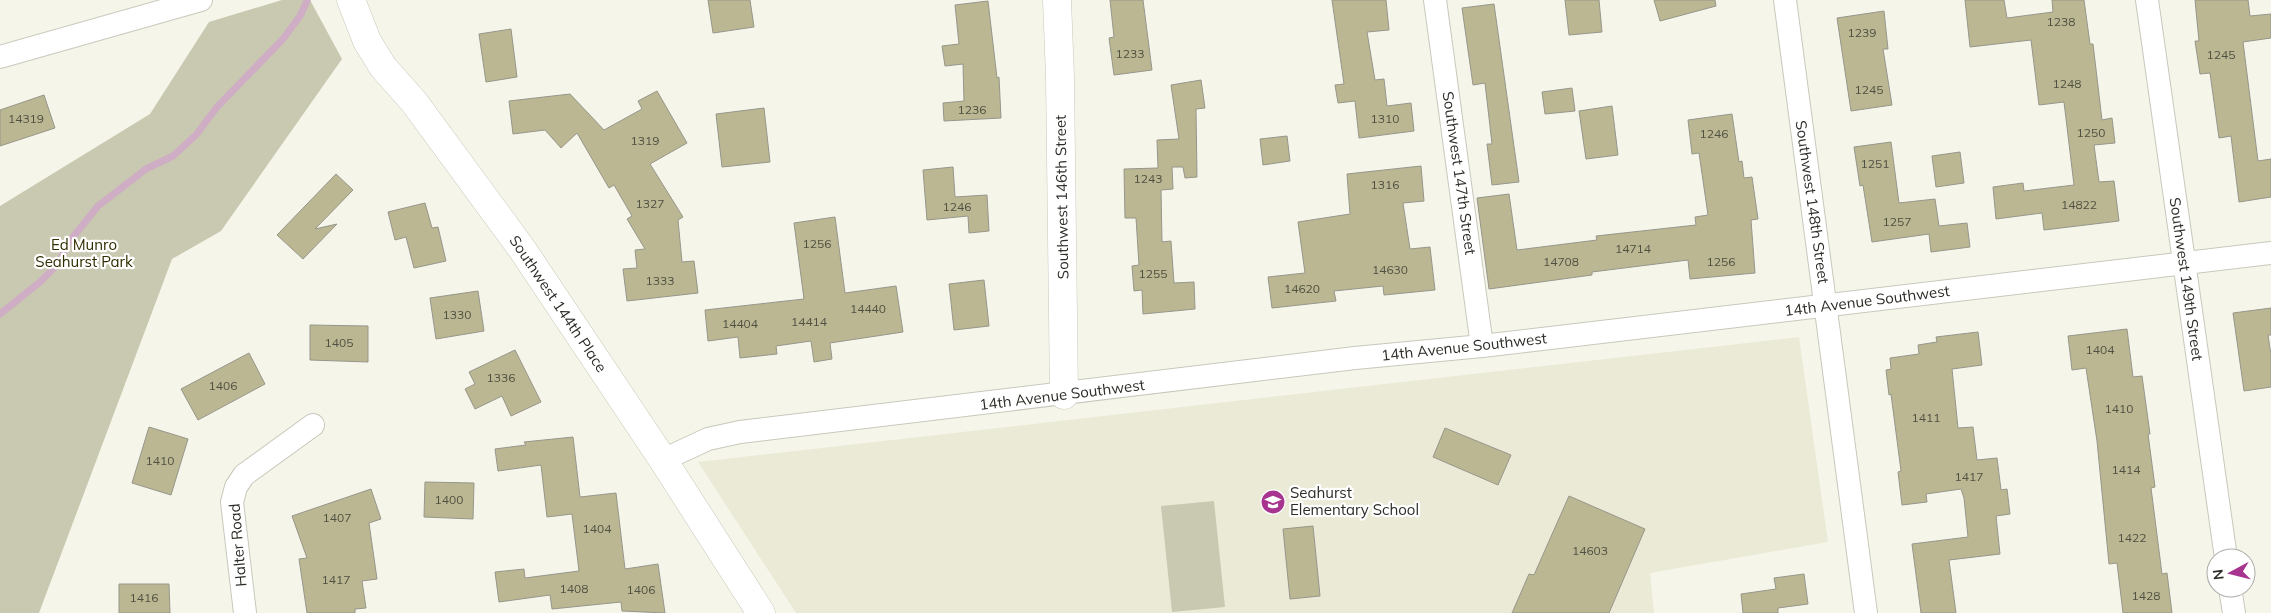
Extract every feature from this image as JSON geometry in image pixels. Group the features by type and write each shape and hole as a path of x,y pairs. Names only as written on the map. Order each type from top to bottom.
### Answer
{"street":[{"path":"0,57 201,0"},
{"name":"Southwest 144th Place","path":"351,0 367,41 383,67 414,102 522,249 663,460 761,613"},
{"name":"Southwest 146th Street","path":"1057,0 1060,77 1064,395"},
{"name":"Southwest 147th Street","path":"1435,0 1482,346"},
{"name":"Southwest 148th Street","path":"1785,0 1866,613"},
{"name":"Southwest 149th Street","path":"2147,0 2225,548"},
{"name":"14th Avenue Southwest","path":"663,460 708,439 740,432 1064,395 1354,358 1482,346 2271,253"},
{"name":"Halter Road","path":"245,613 232,502 236,487 244,475 313,425"},
{"path":"2232,598 2234,613"}],"shaded area":[{"name":"Seahurst Elementary School","path":"1799,337 1828,542 1650,573 1654,613 796,613 698,462"}],"green space":[{"name":"Ed Munro Seahurst Park","path":"282,0 310,0 342,59 221,231 172,259 39,613 0,613 0,206 150,114 209,22"},
{"path":"1214,501 1225,607 1172,612 1161,506"}],"building":[{"path":"708,0 750,0 754,27 713,33"},
{"path":"1110,0 1143,0 1152,70 1114,75 1109,38 1114,37"},
{"path":"1332,0 1386,0 1389,30 1367,32 1375,80 1384,79 1387,106 1411,103 1414,131 1359,138 1355,101 1338,103 1335,85 1344,84"},
{"path":"1565,0 1599,0 1602,32 1569,35"},
{"path":"1654,0 1715,0 1716,6 1660,21"},
{"path":"1965,0 2004,0 2007,18 2053,12 2052,0 2084,0 2090,44 2093,44 2102,120 2112,118 2115,143 2094,145 2099,182 2114,181 2119,221 2044,230 2042,213 1996,219 1993,187 2023,183 2024,191 2074,185 2064,102 2039,105 2031,40 1970,47"},
{"path":"2195,0 2248,0 2250,16 2271,14 2271,38 2243,42 2258,161 2271,159 2271,197 2239,202 2231,136 2219,138 2210,73 2200,74 2195,41 2199,41"},
{"path":"988,1 997,78 999,77 1001,118 944,121 943,103 964,101 963,64 945,66 942,46 959,44 955,5"},
{"path":"1494,4 1519,182 1492,185 1487,144 1492,144 1485,83 1473,85 1462,8"},
{"path":"1884,11 1888,49 1883,49 1892,105 1851,111 1837,18"},
{"path":"511,29 517,77 486,82 479,34"},
{"path":"1201,80 1205,108 1196,109 1197,177 1185,178 1183,167 1172,167 1173,189 1161,190 1162,242 1171,241 1174,283 1194,282 1195,309 1143,314 1142,290 1134,291 1132,266 1139,265 1136,218 1125,218 1124,169 1158,168 1157,140 1179,139 1171,85"},
{"path":"1572,88 1575,111 1545,114 1542,92"},
{"path":"657,91 687,143 650,164 683,217 678,220 682,262 694,261 698,293 627,301 623,269 637,268 635,250 645,249 627,219 632,216 614,185 609,188 577,133 561,148 545,130 513,134 509,101 570,94 604,130 642,109 638,101"},
{"path":"44,95 55,128 0,146 0,110"},
{"path":"1612,106 1618,155 1586,159 1579,111"},
{"path":"764,108 770,162 722,167 716,114"},
{"path":"1732,114 1739,162 1742,161 1744,178 1752,177 1758,219 1751,220 1755,273 1690,279 1688,260 1592,272 1592,275 1489,289 1477,198 1509,194 1517,250 1597,240 1596,236 1696,225 1695,217 1708,215 1699,153 1692,154 1688,120"},
{"path":"1287,136 1290,161 1263,165 1260,139"},
{"path":"1891,142 1899,203 1935,199 1939,226 1967,223 1970,247 1931,252 1929,234 1872,242 1863,185 1860,186 1854,147"},
{"path":"1960,152 1964,183 1936,187 1932,156"},
{"path":"1421,166 1424,201 1403,203 1410,249 1430,247 1435,290 1384,295 1383,286 1334,291 1336,301 1272,308 1268,277 1305,273 1298,222 1350,214 1347,174"},
{"path":"953,167 955,197 987,195 989,231 969,233 968,216 927,220 923,170"},
{"path":"336,174 353,190 315,229 337,224 303,259 277,235"},
{"path":"425,203 432,228 438,227 446,261 414,268 406,237 395,240 388,212"},
{"path":"835,217 845,293 896,286 903,332 830,343 832,359 814,362 811,341 776,346 777,354 740,358 738,337 708,341 705,310 804,299 794,223"},
{"path":"984,280 989,326 954,330 949,284"},
{"path":"478,291 484,331 436,339 430,298"},
{"path":"2271,308 2271,335 2268,335 2271,355 2271,387 2244,391 2233,313"},
{"path":"310,325 368,326 368,362 310,360"},
{"path":"2127,329 2133,377 2142,376 2155,487 2151,488 2162,574 2167,573 2172,613 2123,613 2117,563 2109,564 2097,441 2086,368 2072,370 2068,336"},
{"path":"1978,332 1982,365 1952,369 1958,428 1973,427 1977,460 1997,458 2001,490 2007,489 2010,514 1996,516 2000,554 1949,560 1956,613 1921,613 1912,544 1968,537 1964,498 1961,489 1926,494 1927,502 1902,505 1898,472 1901,471 1886,370 1891,369 1890,358 1919,354 1918,345 1937,342 1936,337"},
{"path":"515,350 541,402 511,416 502,396 475,409 465,389 475,384 469,372"},
{"path":"249,353 265,384 198,420 181,389"},
{"path":"149,427 188,439 171,495 132,483"},
{"path":"1445,428 1511,455 1498,485 1433,457"},
{"path":"573,437 580,497 616,493 625,569 658,564 665,613 622,611 621,602 552,609 550,595 499,602 495,572 524,569 525,578 579,571 572,514 547,517 541,465 498,471 495,449 526,445 524,442"},
{"path":"425,482 474,483 473,519 424,517"},
{"path":"371,489 381,519 369,523 377,579 362,581 366,608 355,609 355,613 307,613 299,559 307,558 292,516"},
{"path":"1569,496 1645,529 1609,613 1512,613 1529,574 1534,575"},
{"path":"1313,526 1320,596 1290,599 1283,529"},
{"path":"1804,574 1808,604 1778,608 1778,613 1743,613 1741,594 1776,589 1774,578"},
{"path":"119,584 169,584 170,613 119,613"}],"waterway":[{"path":"0,314 40,282 58,264 69,242 98,206 146,169 173,156 196,135 217,107 283,39 300,16 307,1"}],"place":[{"name":"Seahurst Elementary School","path":"1273,502"}]}
